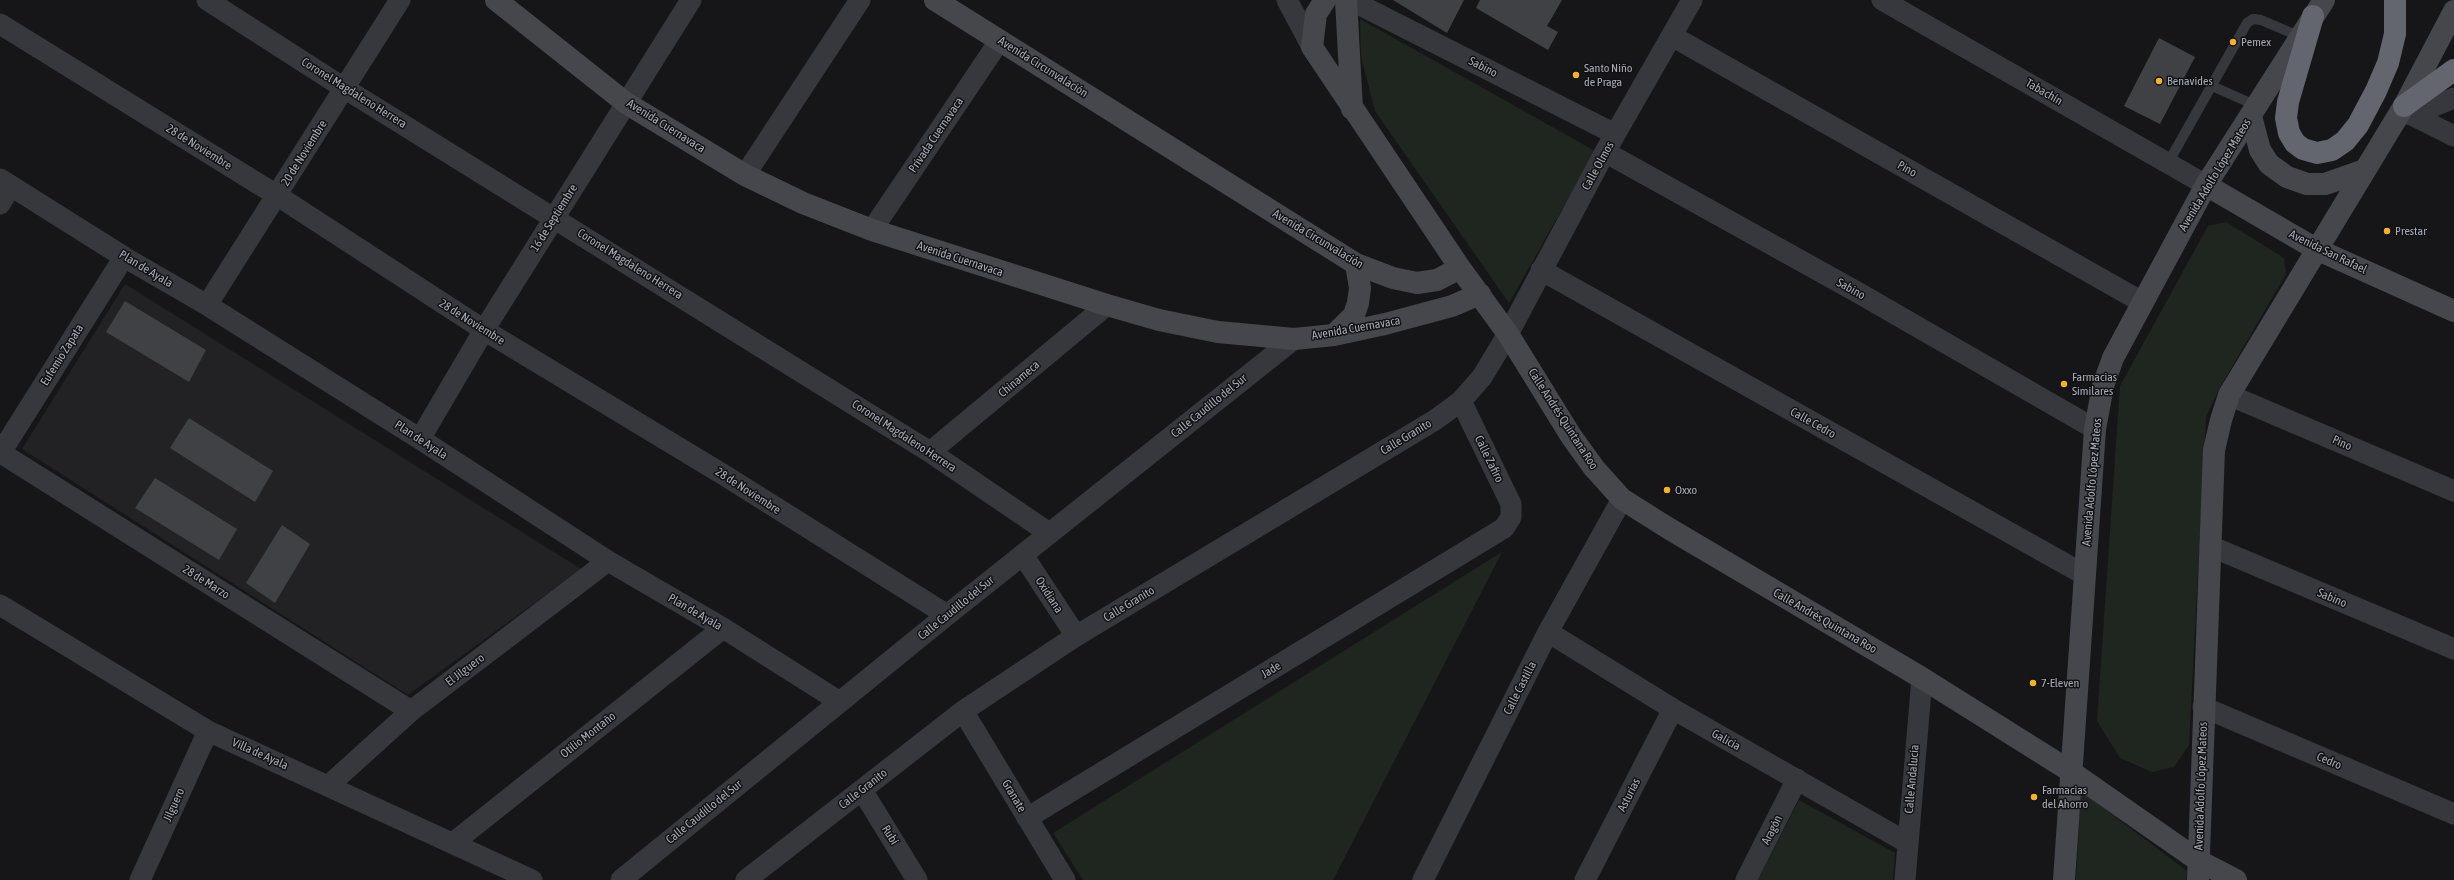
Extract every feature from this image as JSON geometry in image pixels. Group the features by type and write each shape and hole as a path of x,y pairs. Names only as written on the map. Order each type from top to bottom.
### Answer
{"highway":[{"path":"2319,8 2288,102 2286,118 2289,133 2295,143 2303,149 2317,153 2332,150 2345,141 2358,126 2376,91 2388,63 2395,34 2394,0"},
{"path":"2405,111 2454,70"}],"street":[{"name":"Coronel Magdaleno Herrera","path":"207,0 344,88 555,217 930,452 1049,533"},
{"name":"20 de Noviembre","path":"207,305 278,196 400,0"},
{"name":"Avenida Cuernavaca","path":"496,0 626,103 745,175 802,203 872,230 1107,305 1159,320 1218,332 1294,339 1334,335 1425,314 1480,294"},
{"name":"16 de Septiembre","path":"420,438 484,330 692,0"},
{"path":"745,175 860,0"},
{"name":"Avenida Circunvalación","path":"934,0 1356,264 1393,278 1417,282 1437,280 1460,268"},
{"path":"1287,0 1312,47 1352,109 1460,268"},
{"path":"1312,47 1316,14 1325,0"},
{"path":"1346,0 1352,109"},
{"name":"Sabino","path":"1350,0 1615,134"},
{"name":"Calle Olmos","path":"1508,334 1605,152 1692,0"},
{"name":"Tabachín","path":"1882,0 2206,185"},
{"name":"Avenida Adolfo López Mateos","path":"2064,880 2070,771 2095,430 2103,386 2110,365 2142,302 2206,185 2319,8"},
{"name":"Avenida Adolfo López Mateos","path":"2198,870 2203,707 2214,450 2229,395 2316,249 2365,170 2405,111 2453,14"},
{"name":"28 de Noviembre","path":"0,24 278,196 484,330 724,475 947,615"},
{"name":"Pino","path":"1672,36 2142,302"},
{"name":"Privada Cuernavaca","path":"872,230 1000,40"},
{"path":"2405,111 2454,98"},
{"path":"2254,111 2260,150 2269,164 2287,176 2307,184 2325,184 2365,170"},
{"path":"2405,111 2454,136"},
{"name":"Sabino","path":"1605,152 1857,292 2095,430"},
{"path":"0,204 6,183"},
{"name":"Plan de Ayala","path":"6,183 207,305 420,438 608,561 723,628 840,702"},
{"name":"Avenida San Rafael","path":"2206,185 2316,249 2454,311"},
{"name":"Eufemio Zapata","path":"0,454 124,256"},
{"path":"1334,335 1354,315 1358,303 1360,288 1356,264"},
{"name":"Calle Andrés Quintana Roo","path":"1460,268 1508,334 1571,436 1594,468 1622,499 1668,528 1922,678 2070,771 2198,870 2236,880"},
{"name":"Calle Cedro","path":"1541,270 2085,575"},
{"name":"Chinameca","path":"930,452 1107,305"},
{"name":"Calle Granito","path":"746,880 963,711 1076,636 1435,420 1461,401 1482,377 1508,334"},
{"name":"Calle Caudillo del Sur","path":"621,880 1049,533 1294,339"},
{"name":"Pino","path":"2229,395 2454,491"},
{"name":"Calle Zafiro","path":"1461,401 1511,504 1511,518"},
{"name":"28 de Marzo","path":"0,454 411,711"},
{"name":"Calle Castilla","path":"1423,880 1548,632 1622,499"},
{"name":"Jade","path":"1027,818 1504,528 1511,518"},
{"name":"Sabino","path":"2210,546 2454,649"},
{"name":"Oxidiana","path":"1023,555 1076,636"},
{"name":"El Jilguero","path":"328,786 411,711 608,561"},
{"name":"Villa de Ayala","path":"0,605 208,731 532,880"},
{"name":"Otilio Montaño","path":"453,843 723,628"},
{"name":"Galicia","path":"1548,632 1673,709 1906,842"},
{"name":"Calle Andalucía","path":"1904,880 1906,842 1922,678"},
{"name":"Cedro","path":"2203,707 2454,814"},
{"name":"Asturias","path":"1585,880 1673,709"},
{"name":"Granate","path":"963,711 1065,880"},
{"name":"Jilguero","path":"140,880 208,731"},
{"name":"Aragón","path":"1746,880 1798,779"},
{"name":"Rubí","path":"862,790 917,880"}],"lane":[{"path":"2168,163 2247,23 2253,19 2301,37"},
{"path":"2212,86 2254,111"}],"shaded area":[{"path":"1360,19 1595,151 1509,303 1375,111 1361,56"},
{"path":"2226,222 2284,258 2286,274 2219,389 2206,417 2189,745 2174,767 2152,772 2120,758 2097,721 2120,386 2208,226"},
{"path":"125,284 581,569 408,695 22,449"},
{"path":"1502,552 1333,880 1083,880 1053,833"},
{"path":"2081,791 2187,871 2186,880 2076,880"},
{"path":"1799,800 1895,853 1893,880 1758,880"}],"building":[{"path":"1393,0 1464,0 1447,33"},
{"path":"1480,0 1562,0 1547,26 1558,32 1548,50 1476,8"},
{"name":"Benavides","path":"2159,38 2195,57 2160,124 2124,106"},
{"path":"125,301 206,350 189,382 106,332"},
{"path":"189,418 273,471 255,502 170,448"},
{"path":"155,478 237,529 219,560 135,508"},
{"path":"282,525 310,544 275,603 246,583"}],"place":[{"name":"Pemex","path":"2233,42"},
{"name":"Santo Niño de Praga","path":"1576,75"},
{"name":"Benavides","path":"2159,81"},
{"name":"Prestar","path":"2387,231"},
{"name":"Farmacias Similares","path":"2064,384"},
{"name":"Oxxo","path":"1667,490"},
{"name":"7-Eleven","path":"2033,683"},
{"name":"Farmacias del Ahorro","path":"2034,797"}]}
